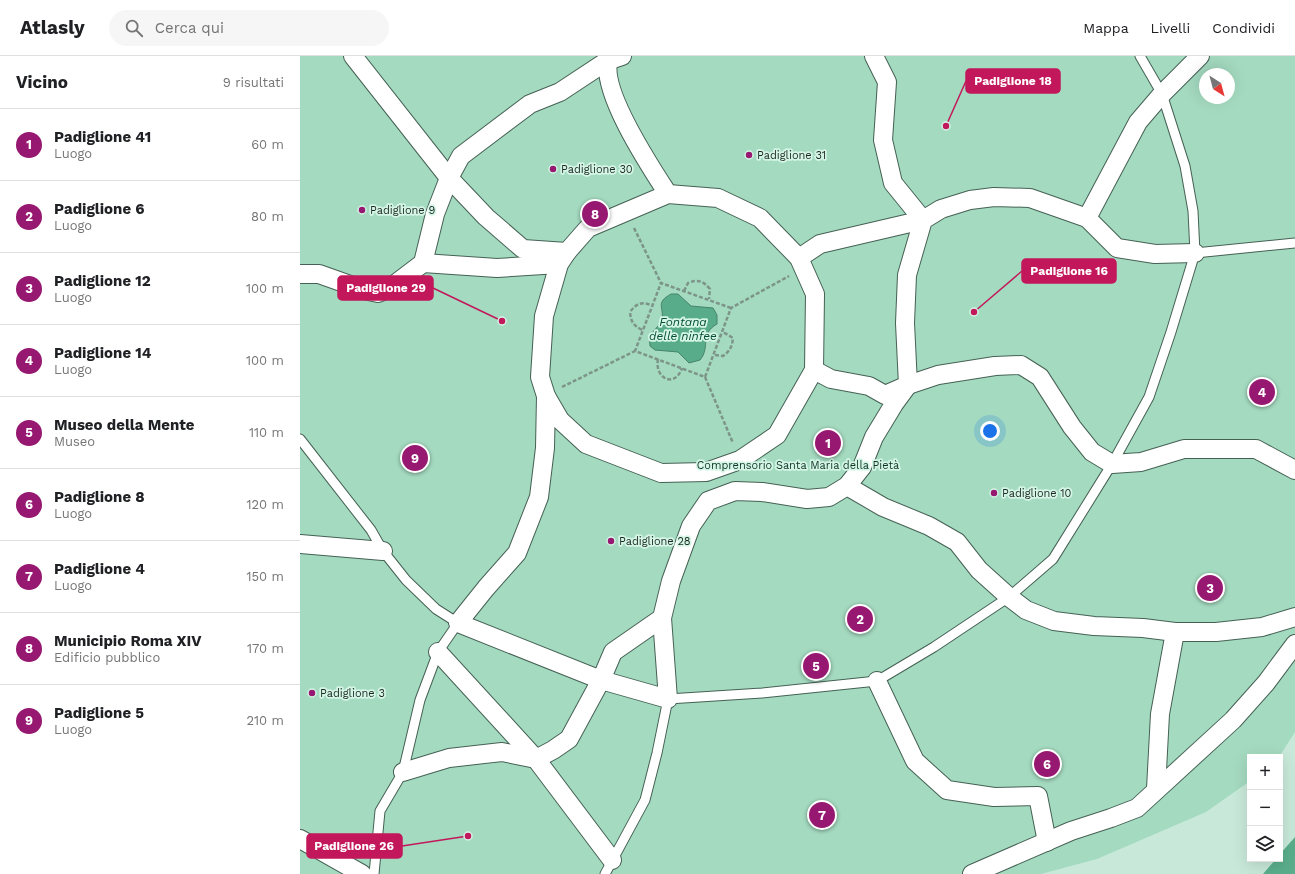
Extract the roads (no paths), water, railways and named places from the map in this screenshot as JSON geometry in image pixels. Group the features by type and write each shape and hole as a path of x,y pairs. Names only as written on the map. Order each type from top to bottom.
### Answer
{"street":[{"path":"353,56 448,178 486,217 523,249 563,258"},
{"path":"874,56 887,82 883,140 893,183 923,220"},
{"path":"1087,218 1138,122 1162,94 1200,56"},
{"path":"300,274 319,274 364,290 378,293 390,288 423,263 435,214 448,178 461,156 530,104 560,92 613,58"},
{"path":"613,58 612,91 638,149 668,194"},
{"path":"545,448 558,437 566,436 586,444 661,472 706,472 740,460 777,435 814,370 815,294 801,263 760,218 718,198 668,194 588,228 563,258 544,316 540,377 546,396 560,420 586,444"},
{"path":"801,263 820,244 923,220 951,205 994,197 1030,198 1087,218 1117,248 1155,254 1195,253"},
{"path":"546,396 545,448 539,497 517,553 458,623 601,680 668,699 662,618 670,581 690,526 708,501 735,491 762,492 807,499 829,497 847,486 862,467 874,437 908,384 905,323 907,275 923,220"},
{"path":"423,263 497,268 563,258"},
{"path":"814,370 831,378 869,386 885,395 908,384 938,375 968,370 1021,365 1040,377 1072,427 1092,452 1112,464 1141,462 1184,449 1256,449 1295,470"},
{"path":"706,472 708,501"},
{"path":"847,486 883,507 929,526 957,542 979,570 1009,597 1026,610 1054,621 1094,626 1143,628 1174,632 1216,632 1262,627 1295,617"},
{"path":"300,544 383,551"},
{"path":"403,772 449,758 502,752 536,759 569,739 601,680 613,652 662,618"},
{"path":"1156,789 1160,714 1174,632"},
{"path":"972,874 1071,831 1137,808 1233,720 1266,684 1295,644"},
{"path":"438,652 536,759 608,867"},
{"path":"877,681 916,761 947,790 994,796 1038,796 1047,842"},
{"path":"300,839 362,874"}],"lane":[{"path":"608,867 645,800 658,753 668,699 762,693 877,681 934,647 1009,597 1053,559 1112,464 1149,397 1195,253 1193,211 1185,166 1162,94 1140,56"},
{"path":"1195,253 1295,243"},
{"path":"300,439 370,530 383,551 411,584 436,609 458,623 438,652 420,700 403,772 380,811 374,874"}],"water":[{"name":"Fontana delle ninfee","path":"671,294 678,294 691,306 713,308 717,315 717,324 708,332 705,350 700,360 689,363 678,352 655,350 650,346 650,336 662,318 661,305 663,300"}],"place":[{"name":"Padiglione 18","path":"946,126"},
{"name":"Padiglione 31","path":"749,155"},
{"name":"Padiglione 30","path":"553,169"},
{"name":"Padiglione 9","path":"362,210"},
{"name":"Municipio Roma XIV","path":"595,214"},
{"name":"Padiglione 16","path":"974,312"},
{"name":"Padiglione 29","path":"502,321"},
{"name":"Padiglione 14","path":"1262,392"},
{"name":"Padiglione 41","path":"828,443"},
{"name":"Padiglione 5","path":"415,458"},
{"name":"Padiglione 10","path":"994,493"},
{"name":"Padiglione 28","path":"611,541"},
{"name":"Padiglione 12","path":"1210,588"},
{"name":"Padiglione 6","path":"860,619"},
{"name":"Museo della Mente","path":"816,666"},
{"name":"Padiglione 3","path":"312,693"},
{"name":"Padiglione 8","path":"1047,764"},
{"name":"Padiglione 4","path":"822,815"},
{"name":"Padiglione 26","path":"468,836"}],"park label":[{"name":"Comprensorio Santa Maria della Pietà","path":"798,465"}]}
